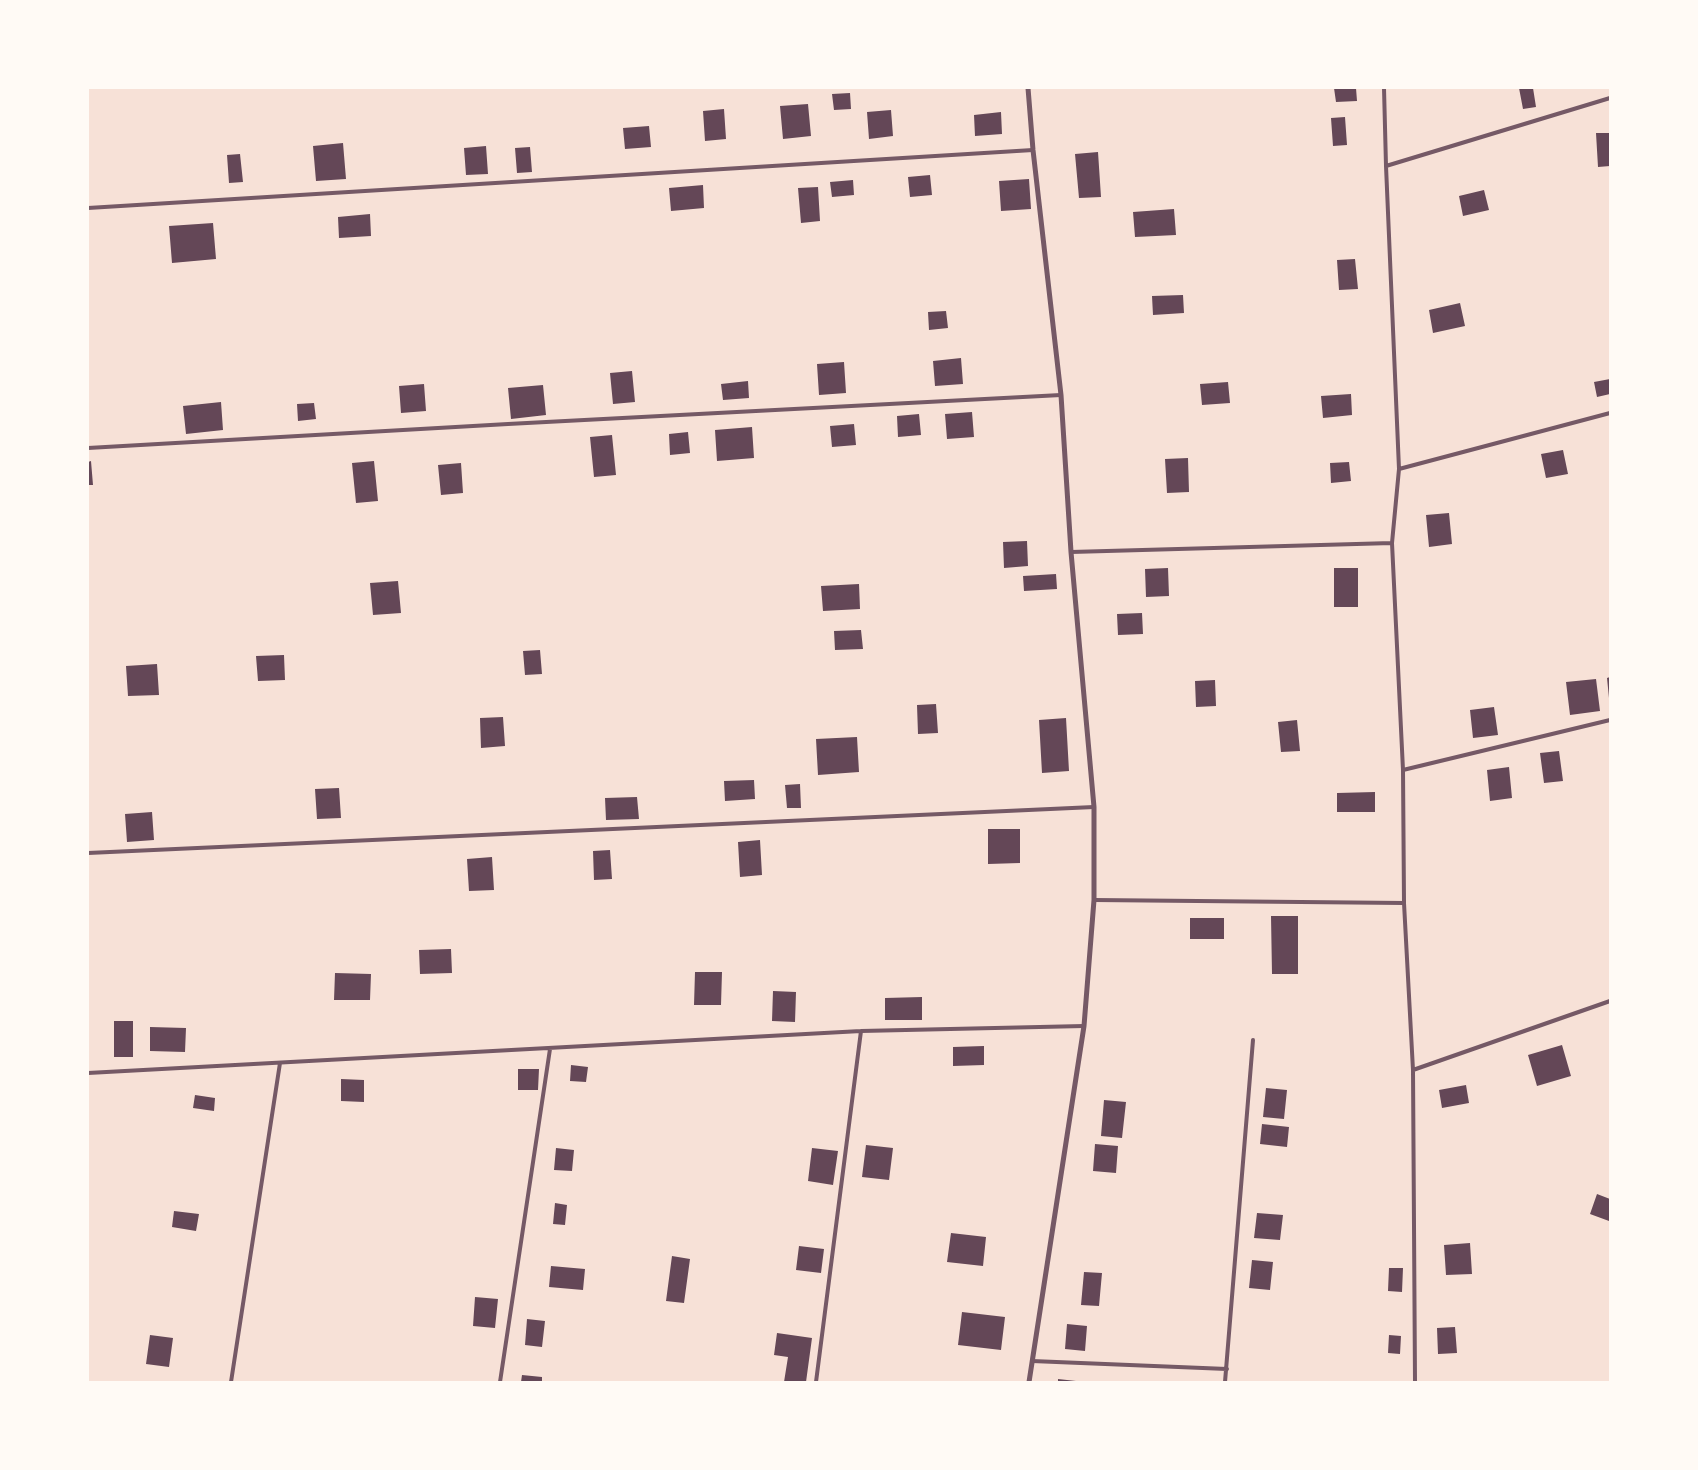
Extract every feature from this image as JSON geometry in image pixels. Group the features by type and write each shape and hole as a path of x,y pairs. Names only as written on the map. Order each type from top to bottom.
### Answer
{"street":[{"path":"1028,88 1033,150 1061,395 1071,552 1094,807 1094,900 1084,1026 1029,1382"}],"lane":[{"path":"1384,88 1399,469 1392,543 1403,770 1404,903 1412,1070 1415,1382"},
{"path":"1386,166 1610,98"},
{"path":"88,208 1033,150"},
{"path":"88,448 498,424 1061,395"},
{"path":"1399,469 1610,413"},
{"path":"1071,552 1392,543"},
{"path":"1403,770 1610,720"},
{"path":"88,853 1094,807"},
{"path":"1094,900 1404,903"},
{"path":"1412,1070 1610,1001"},
{"path":"88,1073 862,1031 1084,1026"},
{"path":"816,1382 862,1031"},
{"path":"1225,1382 1253,1040"},
{"path":"500,1382 550,1049"},
{"path":"231,1382 280,1063"},
{"path":"1032,1361 1227,1369"}],"building":[{"path":"1334,88 1356,88 1357,101 1336,102"},
{"path":"1519,88 1533,88 1536,107 1523,109"},
{"path":"850,93 851,109 834,110 832,94"},
{"path":"808,104 811,136 783,139 780,106"},
{"path":"724,109 726,139 705,141 703,111"},
{"path":"891,110 893,136 869,139 867,112"},
{"path":"1001,112 1002,134 975,136 974,115"},
{"path":"1345,117 1347,145 1333,146 1331,118"},
{"path":"649,126 651,147 625,149 623,128"},
{"path":"1596,133 1610,133 1610,166 1598,167"},
{"path":"343,143 346,179 316,181 313,146"},
{"path":"486,146 488,174 466,175 464,148"},
{"path":"530,147 532,172 517,173 515,148"},
{"path":"1098,152 1101,197 1079,198 1075,154"},
{"path":"240,154 243,182 229,183 227,155"},
{"path":"930,175 932,195 910,197 908,177"},
{"path":"1029,179 1031,209 1001,211 999,181"},
{"path":"853,180 854,195 832,197 830,182"},
{"path":"703,185 704,208 671,211 669,188"},
{"path":"818,187 820,221 801,223 798,188"},
{"path":"1484,190 1489,210 1463,216 1459,196"},
{"path":"1174,209 1176,235 1135,237 1133,212"},
{"path":"370,214 371,236 339,238 338,217"},
{"path":"213,223 216,259 172,263 169,226"},
{"path":"1355,259 1358,289 1339,290 1337,260"},
{"path":"1183,295 1184,313 1153,315 1152,296"},
{"path":"1460,303 1465,326 1433,333 1429,310"},
{"path":"946,311 948,328 929,330 928,312"},
{"path":"961,358 963,384 935,386 933,361"},
{"path":"844,362 846,393 819,395 817,364"},
{"path":"632,371 635,402 613,404 610,373"},
{"path":"1610,379 1610,394 1597,397 1594,382"},
{"path":"748,381 749,398 723,400 721,384"},
{"path":"1228,382 1230,403 1202,405 1200,384"},
{"path":"424,384 426,411 401,413 399,386"},
{"path":"543,385 546,415 511,419 508,388"},
{"path":"1351,394 1352,415 1323,418 1321,396"},
{"path":"221,402 223,430 186,434 183,406"},
{"path":"314,403 316,419 298,421 297,404"},
{"path":"972,412 974,437 947,439 945,414"},
{"path":"919,414 921,435 898,437 897,416"},
{"path":"854,424 856,445 832,447 830,426"},
{"path":"752,427 754,458 717,461 715,430"},
{"path":"688,432 690,453 670,455 669,434"},
{"path":"612,435 616,475 594,477 590,437"},
{"path":"1563,450 1568,474 1546,478 1541,454"},
{"path":"1188,458 1189,492 1167,493 1165,459"},
{"path":"91,461 93,485 88,485 88,462"},
{"path":"374,461 378,501 356,503 352,463"},
{"path":"1349,462 1351,481 1331,483 1330,463"},
{"path":"461,463 463,493 441,495 438,465"},
{"path":"1449,513 1452,544 1429,547 1426,515"},
{"path":"1027,541 1028,566 1004,568 1003,542"},
{"path":"1168,568 1169,596 1146,597 1145,569"},
{"path":"1334,568 1358,568 1358,607 1334,607"},
{"path":"1056,574 1057,589 1024,591 1023,576"},
{"path":"398,581 401,613 373,615 370,583"},
{"path":"859,584 860,609 823,611 821,586"},
{"path":"1142,613 1143,634 1118,635 1117,614"},
{"path":"861,630 863,649 835,650 834,631"},
{"path":"540,650 542,674 525,675 523,651"},
{"path":"284,655 285,680 258,681 256,656"},
{"path":"157,664 159,695 128,696 126,666"},
{"path":"1610,677 1610,698 1609,698 1607,678"},
{"path":"1596,679 1600,711 1570,715 1566,682"},
{"path":"1215,680 1216,706 1196,707 1195,681"},
{"path":"936,704 938,733 918,734 917,705"},
{"path":"1494,707 1498,735 1473,738 1470,710"},
{"path":"503,717 505,746 481,748 480,718"},
{"path":"1066,718 1069,771 1042,773 1039,720"},
{"path":"1297,720 1300,751 1281,752 1278,722"},
{"path":"857,737 859,772 818,775 816,739"},
{"path":"1559,751 1563,781 1544,783 1540,753"},
{"path":"1509,767 1512,798 1490,801 1487,770"},
{"path":"754,780 755,799 725,801 724,781"},
{"path":"800,784 801,808 787,808 785,785"},
{"path":"339,788 341,818 317,819 315,789"},
{"path":"1375,792 1375,812 1337,812 1337,793"},
{"path":"637,797 639,819 606,820 605,798"},
{"path":"152,812 154,840 127,842 125,814"},
{"path":"988,829 1020,829 1020,863 988,864"},
{"path":"760,840 762,875 740,877 738,842"},
{"path":"610,850 612,879 594,880 593,851"},
{"path":"492,857 494,890 469,891 467,859"},
{"path":"1271,916 1298,916 1298,974 1272,974"},
{"path":"1190,918 1224,918 1224,939 1190,939"},
{"path":"451,949 452,973 420,974 419,950"},
{"path":"695,972 722,972 721,1005 694,1005"},
{"path":"335,973 371,974 370,1000 334,1000"},
{"path":"773,991 796,992 795,1022 772,1021"},
{"path":"922,997 922,1020 885,1020 885,998"},
{"path":"114,1021 133,1021 133,1057 114,1057"},
{"path":"150,1027 186,1028 185,1052 150,1051"},
{"path":"1562,1045 1571,1076 1537,1086 1528,1055"},
{"path":"984,1046 984,1065 953,1066 953,1047"},
{"path":"571,1065 588,1067 586,1082 570,1081"},
{"path":"518,1069 539,1069 538,1090 518,1090"},
{"path":"341,1079 364,1080 364,1102 341,1101"},
{"path":"1466,1085 1469,1103 1442,1108 1439,1090"},
{"path":"1266,1088 1287,1090 1284,1119 1263,1117"},
{"path":"195,1095 215,1098 214,1111 193,1108"},
{"path":"1104,1100 1126,1102 1122,1138 1101,1136"},
{"path":"1262,1124 1289,1127 1287,1147 1260,1144"},
{"path":"1095,1144 1118,1146 1116,1173 1093,1171"},
{"path":"866,1145 893,1148 889,1180 862,1177"},
{"path":"556,1148 574,1150 572,1171 554,1170"},
{"path":"812,1148 838,1151 833,1185 808,1181"},
{"path":"1597,1194 1610,1199 1609,1221 1590,1214"},
{"path":"555,1203 567,1205 565,1225 553,1224"},
{"path":"174,1211 199,1214 196,1231 172,1227"},
{"path":"1257,1213 1283,1215 1280,1240 1254,1238"},
{"path":"951,1233 986,1237 983,1266 947,1262"},
{"path":"1470,1243 1472,1274 1446,1275 1444,1245"},
{"path":"799,1246 824,1249 821,1273 796,1270"},
{"path":"672,1256 690,1259 684,1303 666,1301"},
{"path":"1252,1260 1273,1262 1270,1290 1249,1288"},
{"path":"551,1266 585,1269 583,1290 549,1287"},
{"path":"1389,1268 1403,1268 1402,1292 1388,1291"},
{"path":"1084,1272 1102,1273 1099,1306 1081,1305"},
{"path":"475,1297 498,1299 495,1328 473,1326"},
{"path":"962,1312 1005,1317 1001,1350 958,1345"},
{"path":"527,1319 545,1321 542,1347 525,1345"},
{"path":"1067,1324 1087,1326 1085,1351 1065,1349"},
{"path":"1455,1327 1457,1353 1438,1354 1437,1328"},
{"path":"777,1333 812,1338 806,1382 784,1382 788,1357 774,1355"},
{"path":"150,1335 173,1338 169,1367 146,1364"},
{"path":"1389,1335 1401,1336 1400,1354 1388,1353"},
{"path":"522,1375 542,1377 542,1382 521,1382"},
{"path":"1058,1379 1076,1381 1076,1382 1058,1382"}]}
